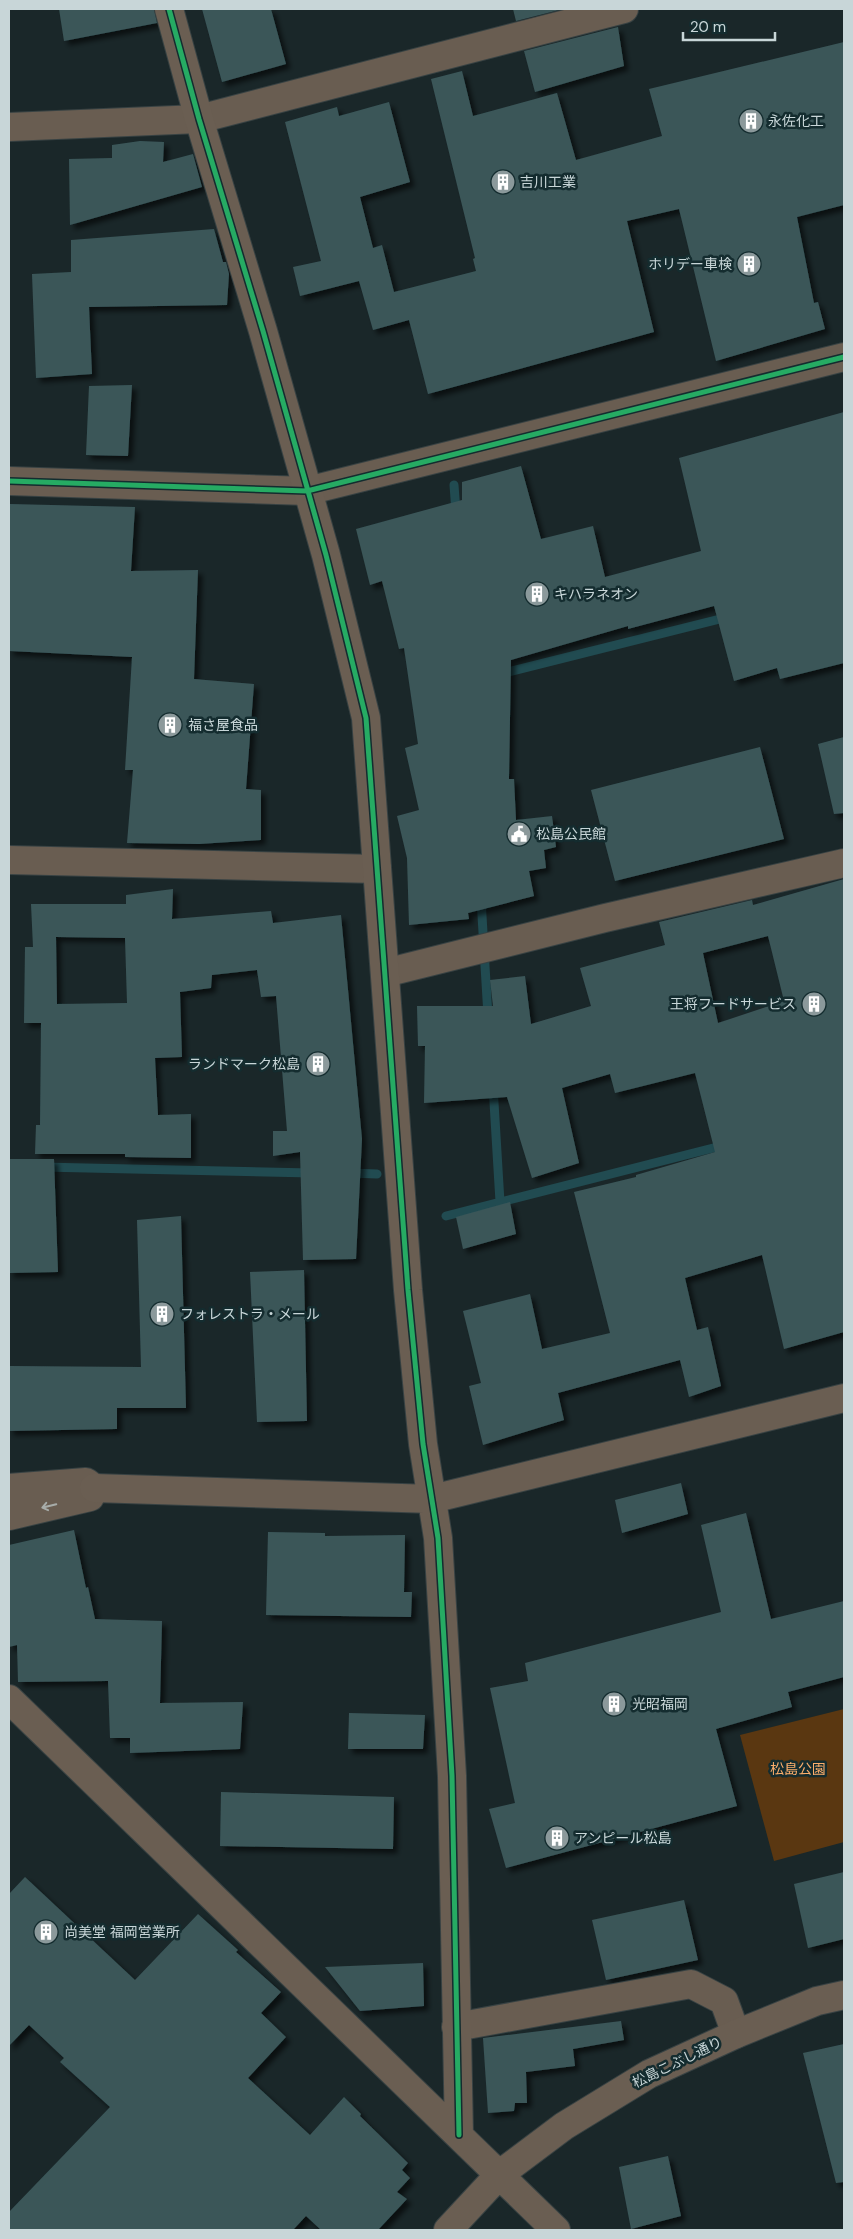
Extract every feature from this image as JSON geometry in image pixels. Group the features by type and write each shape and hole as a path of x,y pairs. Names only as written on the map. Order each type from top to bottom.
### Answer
{"street":[{"path":"169,9 199,119 263,331 350,650 366,718 408,1290 423,1444 438,1538 452,1776 459,2135"},
{"path":"9,127 199,119 624,9"},
{"path":"9,481 307,490 844,357"},
{"path":"9,860 377,870"},
{"path":"385,973 605,918 844,863"},
{"path":"9,1488 86,1482 94,1488 432,1499 844,1398"},
{"path":"9,1516 90,1496 94,1488"},
{"path":"9,1700 556,2230"},
{"path":"456,2027 691,1984 724,2001 736,2034"},
{"name":"松島こぶし通り","path":"448,2230 500,2174 564,2126 648,2074 736,2034 817,2002 844,1994"}],"green space":[{"name":"松島公園","path":"844,1709 844,1842 774,1861 740,1735"}],"building":[{"path":"59,9 154,9 157,23 64,41"},
{"path":"202,9 271,9 286,64 222,82"},
{"path":"513,9 563,9 516,21"},
{"name":"吉川工業","path":"618,27 624,66 535,92 524,51"},
{"path":"844,42 844,205 797,217 814,303 818,302 825,329 716,361 679,209 627,221 654,332 428,394 409,320 373,330 359,281 300,296 293,267 321,261 285,122 337,107 339,116 389,102 410,182 360,197 373,248 382,245 394,292 476,271 473,259 475,258 431,79 462,71 473,116 557,93 576,160 662,136 649,89"},
{"path":"140,141 164,142 163,162 193,154 202,187 70,225 69,159 112,158 112,145"},
{"path":"214,229 223,262 226,262 229,274 227,305 89,307 92,374 36,378 32,274 71,272 71,240"},
{"path":"132,385 128,456 86,455 89,386"},
{"path":"844,412 844,663 780,679 777,668 734,681 714,606 628,629 628,626 511,660 509,779 514,779 516,820 552,816 556,847 544,850 546,868 529,871 534,896 468,913 469,919 409,925 407,858 397,816 419,810 405,748 418,744 404,648 399,649 382,581 370,585 356,529 462,500 462,482 521,466 541,539 593,526 605,577 701,551 679,458"},
{"path":"10,504 135,507 131,571 198,570 194,679 254,684 246,789 261,790 261,840 199,844 127,843 133,770 125,770 132,657 9,651"},
{"path":"844,737 844,813 834,814 818,744"},
{"path":"760,747 784,839 615,881 591,790"},
{"path":"844,879 844,1332 784,1349 762,1255 685,1278 697,1330 708,1327 721,1386 689,1397 680,1360 558,1393 564,1420 483,1445 469,1386 481,1383 463,1311 530,1294 542,1349 610,1333 574,1192 636,1177 636,1175 715,1152 695,1073 615,1093 610,1074 562,1088 579,1163 532,1178 507,1097 424,1103 425,1046 418,1046 417,1006 493,1006 490,980 525,976 531,1024 591,1006 580,968 665,945 659,922 752,900 753,905","holes":["768,936 784,1001 718,1023 703,953"]},
{"path":"173,889 172,919 271,911 273,923 341,915 362,1139 356,1259 303,1260 300,1152 273,1156 273,1131 287,1131 276,996 261,997 257,970 212,975 211,988 180,992 182,1057 155,1058 158,1115 191,1114 191,1158 125,1157 125,1154 35,1154 36,1125 40,1125 41,1023 24,1023 25,947 33,947 31,904 126,904 126,895","holes":["56,937 125,938 127,1003 57,1004"]},
{"path":"9,1159 54,1159 58,1272 9,1273"},
{"path":"510,1202 516,1234 463,1249 456,1217"},
{"path":"181,1216 186,1408 117,1408 117,1429 9,1431 9,1366 141,1367 137,1220"},
{"path":"304,1270 307,1421 257,1422 250,1272"},
{"path":"681,1483 688,1514 622,1533 615,1500"},
{"path":"746,1513 771,1619 844,1601 844,1677 788,1692 792,1707 716,1729 737,1806 506,1868 489,1809 515,1803 490,1688 528,1681 525,1663 721,1612 701,1525"},
{"path":"74,1530 86,1588 88,1587 95,1619 162,1621 160,1703 243,1702 240,1749 130,1753 130,1738 110,1738 108,1681 18,1682 17,1645 9,1647 9,1545"},
{"path":"268,1532 325,1533 325,1536 405,1535 404,1592 412,1592 411,1617 266,1615"},
{"path":"349,1713 425,1715 423,1749 348,1749"},
{"path":"221,1792 394,1797 393,1849 220,1846"},
{"path":"844,1872 844,1939 808,1948 794,1884"},
{"path":"25,1877 135,1980 198,1914 238,1950 236,1952 281,1992 261,2013 286,2037 248,2078 310,2135 344,2097 361,2114 360,2116 408,2163 402,2170 410,2178 397,2192 407,2199 378,2230 321,2230 306,2216 293,2230 9,2230 9,2212 110,2107 60,2062 64,2058 29,2025 9,2046 9,1894"},
{"path":"684,1900 698,1960 606,1980 592,1920"},
{"path":"423,1963 424,2006 360,2011 325,1967"},
{"path":"621,2021 624,2040 573,2049 575,2066 526,2072 527,2103 515,2103 514,2111 488,2113 483,2038"},
{"path":"844,2044 844,2182 836,2183 803,2053"},
{"path":"668,2156 681,2216 631,2229 619,2167"}],"waterway":[{"path":"454,485 456,512"},
{"path":"500,674 728,617"},
{"path":"481,899 488,1016"},
{"path":"493,1086 500,1202"},
{"path":"446,1216 725,1145"},
{"path":"42,1167 312,1173"},
{"path":"350,1173 377,1174"}],"cycle path":[{"path":"169,9 199,119 263,331 326,555 366,718 408,1290 423,1444 438,1538 452,1776 459,2135"},
{"path":"9,481 307,491 844,357"}],"place":[{"name":"永佐化工","path":"751,121"},
{"name":"吉川工業","path":"503,182"},
{"name":"ホリデー車検","path":"749,264"},
{"name":"キハラネオン","path":"537,594"},
{"name":"福さ屋食品","path":"170,725"},
{"name":"松島公民館","path":"519,834"},
{"name":"王将フードサービス","path":"814,1004"},
{"name":"ランドマーク松島","path":"318,1064"},
{"name":"フォレストラ・メール","path":"162,1314"},
{"name":"光昭福岡","path":"614,1704"},
{"name":"アンピール松島","path":"557,1838"},
{"name":"尚美堂 福岡営業所","path":"46,1932"}]}
